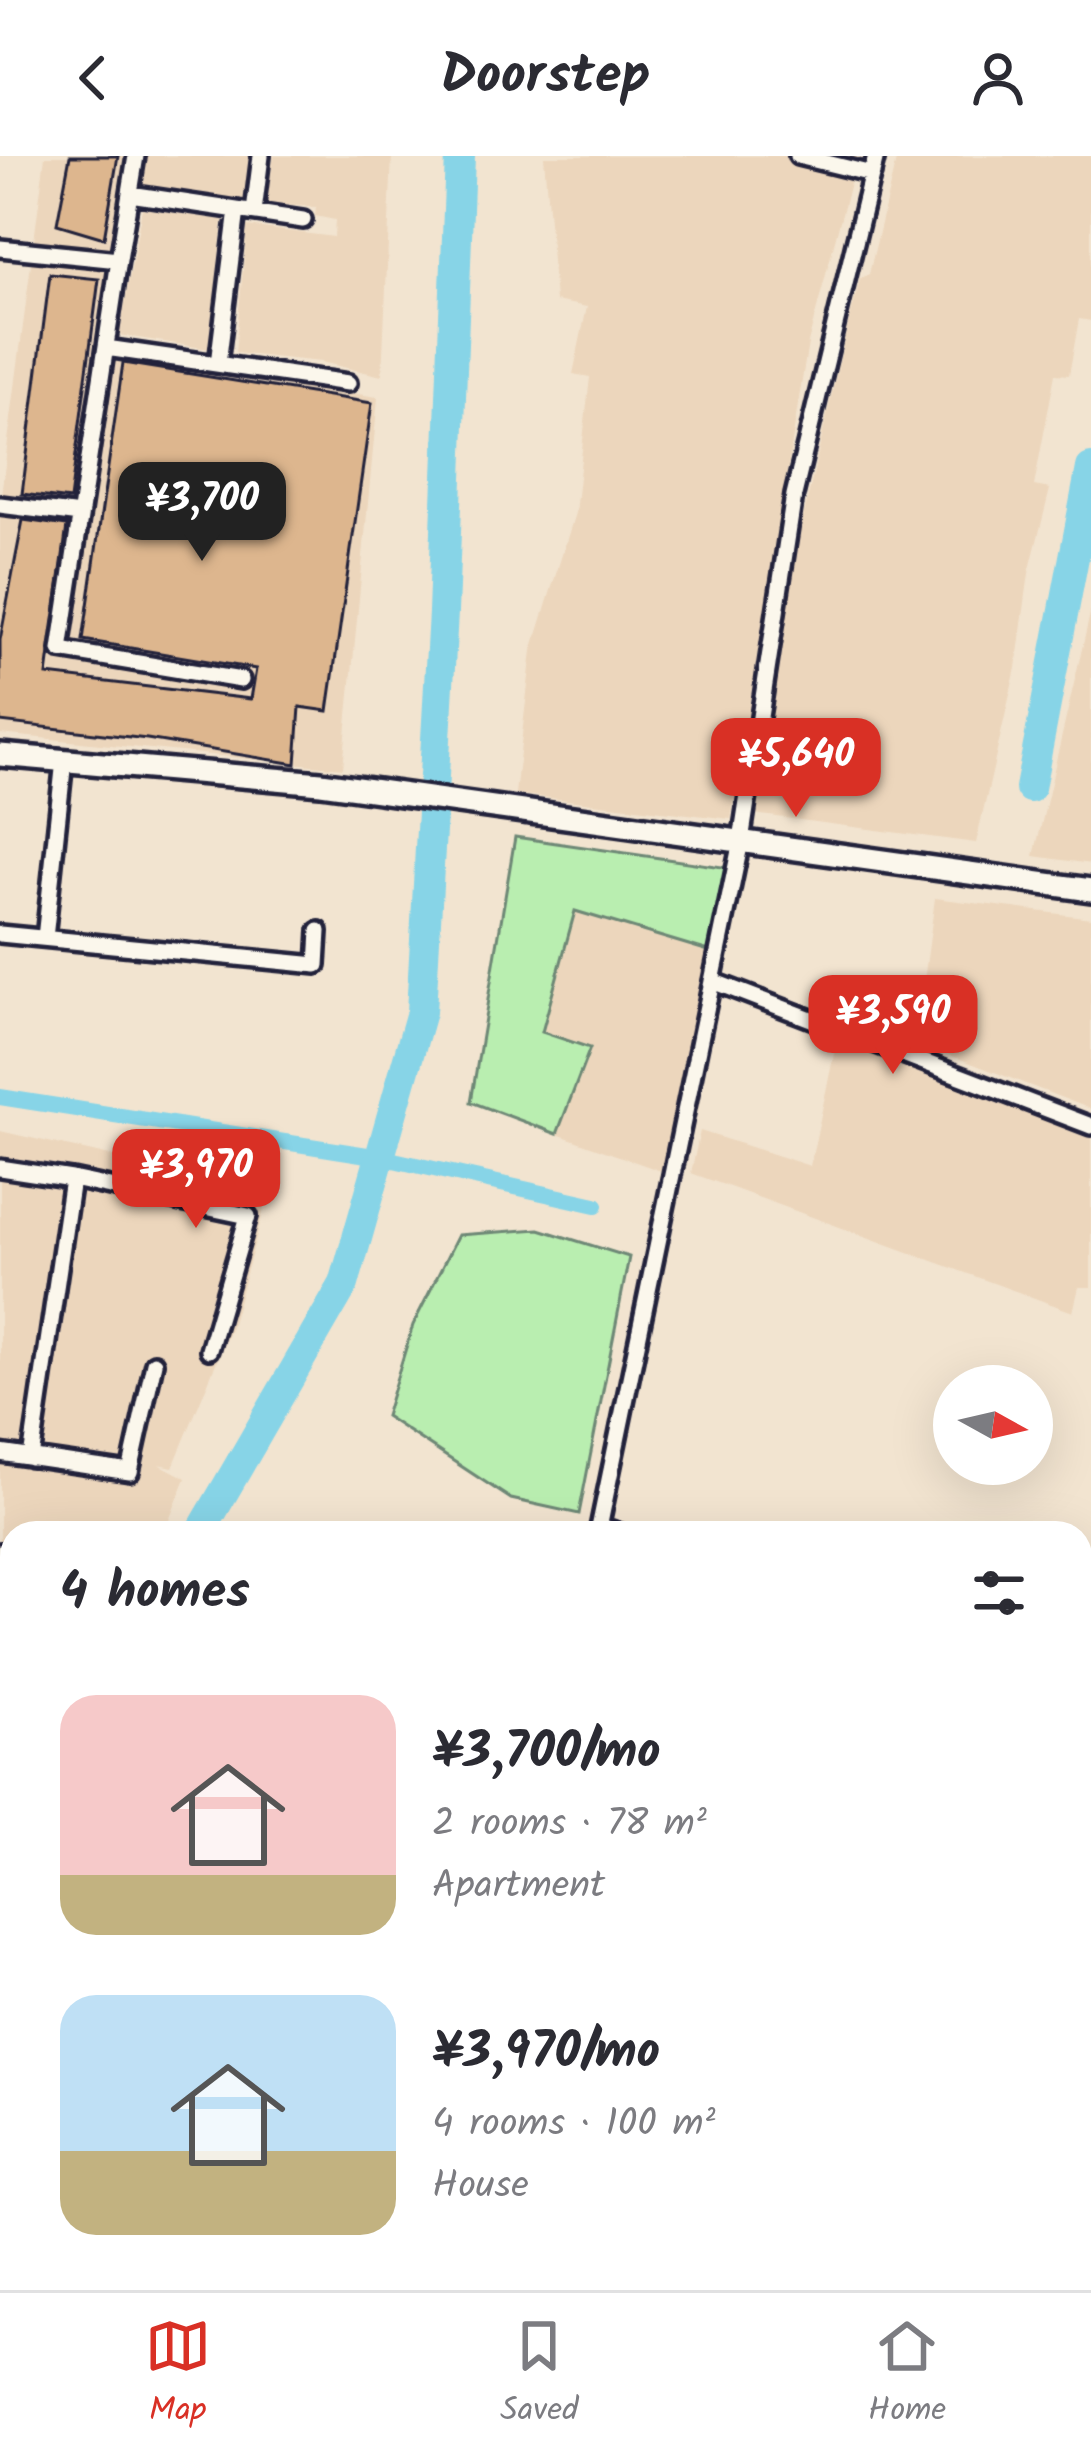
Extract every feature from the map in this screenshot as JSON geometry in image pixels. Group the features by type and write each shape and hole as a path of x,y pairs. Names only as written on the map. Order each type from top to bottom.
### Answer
{"street":[{"path":"136,156 60,650 242,680"},
{"path":"218,364 261,156"},
{"path":"798,156 872,174"},
{"path":"601,1521 741,841 794,494 876,156"},
{"path":"130,194 303,220"},
{"path":"0,248 119,260"},
{"path":"106,348 348,382"},
{"path":"0,505 80,514"},
{"path":"0,755 372,790 1091,890"},
{"path":"45,938 64,760"},
{"path":"0,934 317,965 319,931"},
{"path":"712,981 1091,1126"},
{"path":"0,1168 248,1216 208,1350"},
{"path":"32,1457 72,1179"},
{"path":"0,1453 130,1472 154,1363"}],"shaded area":[{"path":"45,156 133,156 114,359 378,397 343,768 0,734 0,503"},
{"path":"146,156 252,156 247,200 141,185"},
{"path":"274,156 392,156 382,376 321,362 235,353 247,226 334,237 335,220 315,216 316,207 265,204"},
{"path":"544,156 857,156 808,343 731,819 515,794 532,651 575,513 590,377 573,374 587,307 555,301"},
{"path":"897,156 1091,156 1091,321 1079,319 1069,375 1055,374 1034,486 1050,489 976,843 754,814 799,535 860,279 869,274"},
{"path":"142,208 223,220 209,349 119,335"},
{"path":"1091,610 1091,864 1034,856"},
{"path":"935,898 1091,918 1091,1109 916,1042"},
{"path":"576,910 709,951 661,1171 557,1134 590,1048 542,1033"},
{"path":"837,1040 1074,1119 1072,1131 1091,1138 1091,1287 1079,1287 1073,1312 691,1173 700,1131 810,1166"},
{"path":"0,1131 269,1192 231,1327 173,1467 159,1464 186,1478 169,1521 0,1521"}],"green space":[{"path":"515,837 729,868 709,951 575,911 542,1032 590,1048 557,1134 471,1102"},
{"path":"539,1229 629,1257 579,1514 511,1499 385,1416 413,1325 458,1235"}],"building":[{"path":"70,156 118,156 104,238 57,224"},
{"path":"50,274 99,279 70,500 22,494"},
{"path":"123,363 372,403 328,711 300,707 296,764 147,739 0,722 0,640 23,520 67,526 47,675 251,699 256,669 83,640"}],"waterway":[{"path":"207,1521 344,1284 421,1012 443,612 460,156"},
{"path":"1030,788 1091,468"},
{"path":"0,1097 380,1157 596,1205"}]}
